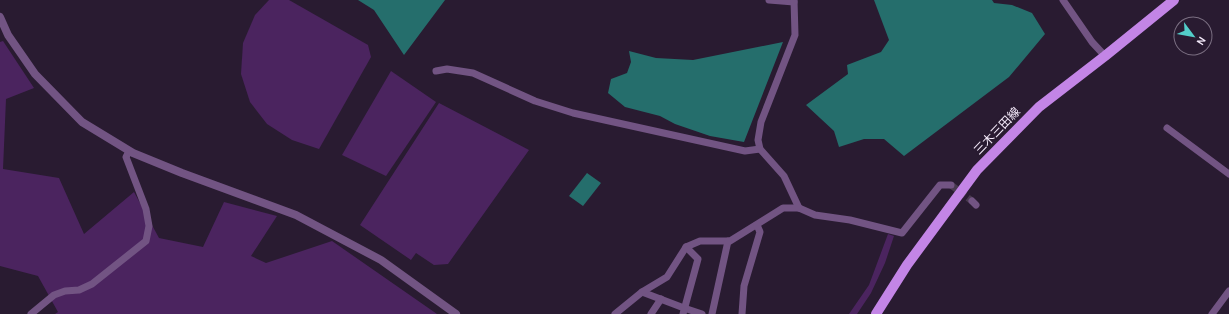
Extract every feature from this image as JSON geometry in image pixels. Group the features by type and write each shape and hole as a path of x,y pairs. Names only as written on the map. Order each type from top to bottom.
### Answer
{"main road":[{"name":"三木三田線","path":"876,314 907,265 977,170 1039,107 1174,0"}],"street":[{"path":"769,0 794,1 795,34 762,122 758,140 760,149 784,176 799,208"},
{"path":"1063,0 1092,42 1105,56"},
{"path":"0,17 8,35 34,74 82,122 130,151 182,173 296,215 381,260 456,314"},
{"path":"436,71 447,69 473,73 535,101 573,114 745,151 760,149"},
{"path":"1167,128 1229,174"},
{"path":"31,314 54,295 65,291 80,290 92,284 146,241 149,226 146,209 126,157 130,151"},
{"path":"614,314 642,292 667,277 686,247 700,241 730,241 783,208 799,208 815,215 850,220 902,233 940,185 951,185"},
{"path":"742,314 744,286 760,232 757,225"},
{"path":"712,314 728,241"},
{"path":"683,311 698,259 686,247"},
{"path":"1212,314 1229,291"},
{"path":"642,292 660,299 683,311 702,314"},
{"path":"651,314 660,299"}],"shaded area":[{"path":"269,0 289,0 368,45 371,57 319,149 292,140 267,124 250,102 241,74 243,43 255,15"},
{"path":"358,0 445,0 404,55 374,10"},
{"path":"874,0 992,0 994,3 1012,5 1032,13 1045,34 1009,77 904,156 884,139 864,139 839,147 834,131 806,105 848,74 847,65 881,52 889,40"},
{"path":"3,41 34,88 6,99 3,169 59,178 84,234 134,192 159,238 203,247 224,202 277,216 251,256 266,263 332,241 437,314 55,314 58,312 38,276 0,266 0,42"},
{"path":"783,42 744,142 710,136 675,124 660,116 625,107 608,93 611,79 627,73 631,62 629,51 656,58 693,60"},
{"path":"391,71 436,102 386,176 342,155"},
{"path":"439,103 529,150 448,264 434,265 416,253 411,260 360,225"},
{"path":"587,173 601,183 583,206 569,196"},
{"path":"888,234 894,236 885,263 871,293 857,314 849,314 869,285"}],"tunnel":[{"path":"951,185 972,201"}]}
